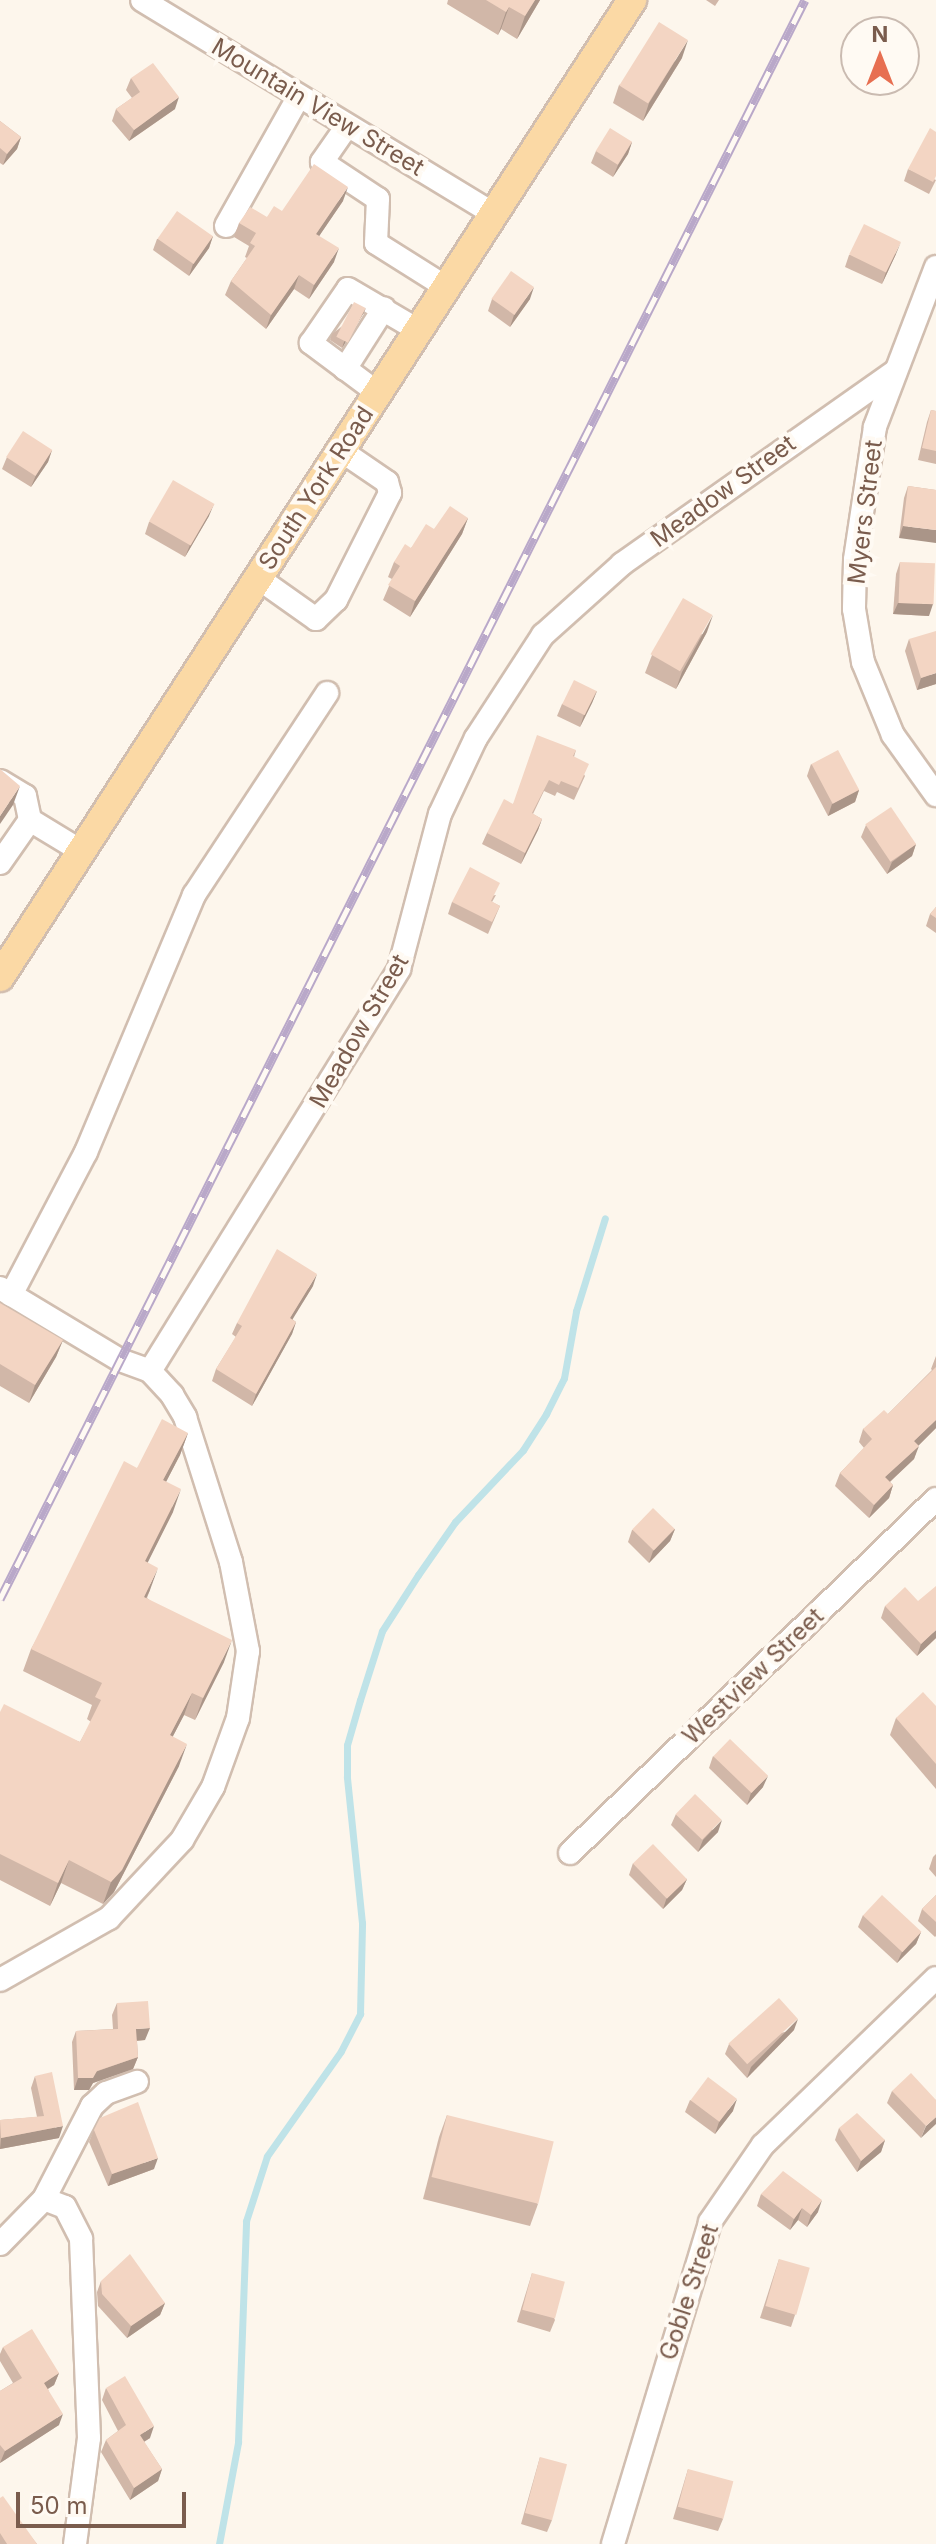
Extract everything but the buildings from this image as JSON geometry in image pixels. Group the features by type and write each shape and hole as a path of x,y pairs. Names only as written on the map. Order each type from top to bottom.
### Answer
{"main road":[{"name":"South York Road","path":"0,977 632,0"}],"street":[{"name":"Mountain View Street","path":"142,0 494,214"},
{"path":"226,226 299,96"},
{"path":"347,126 322,162 378,199 376,243 446,287"},
{"name":"Myers Street","path":"936,267 894,372 870,454 855,560 854,609 863,662 893,735 936,795"},
{"path":"378,393 311,343 348,289 418,330"},
{"path":"345,369 384,308"},
{"name":"Meadow Street","path":"150,1371 399,969 440,814 476,738 543,635 622,564 894,372"},
{"path":"258,578 316,619 336,600 390,493 387,482 340,450"},
{"path":"0,1980 109,1918 154,1876 213,1787 238,1718 248,1651 231,1562 185,1417 150,1371 120,1360 6,1292 86,1152 194,895 327,693"},
{"path":"0,781 25,796 30,820 0,863"},
{"path":"30,820 81,851"},
{"name":"Westview Street","path":"570,1853 932,1511"},
{"name":"Goble Street","path":"613,2544 710,2222 763,2145 936,1978"},
{"path":"0,2244 44,2199 92,2106 114,2089 137,2082"},
{"path":"44,2199 65,2207 81,2239 89,2438 75,2544"}],"waterway":[{"path":"219,2544 238,2442 246,2221 267,2156 341,2051 360,2014 362,1923 347,1777 347,1745 360,1700 382,1631 418,1575 455,1522 523,1450 546,1414 564,1378 576,1311 605,1218"}],"railway":[{"path":"0,1599 805,0"}]}
